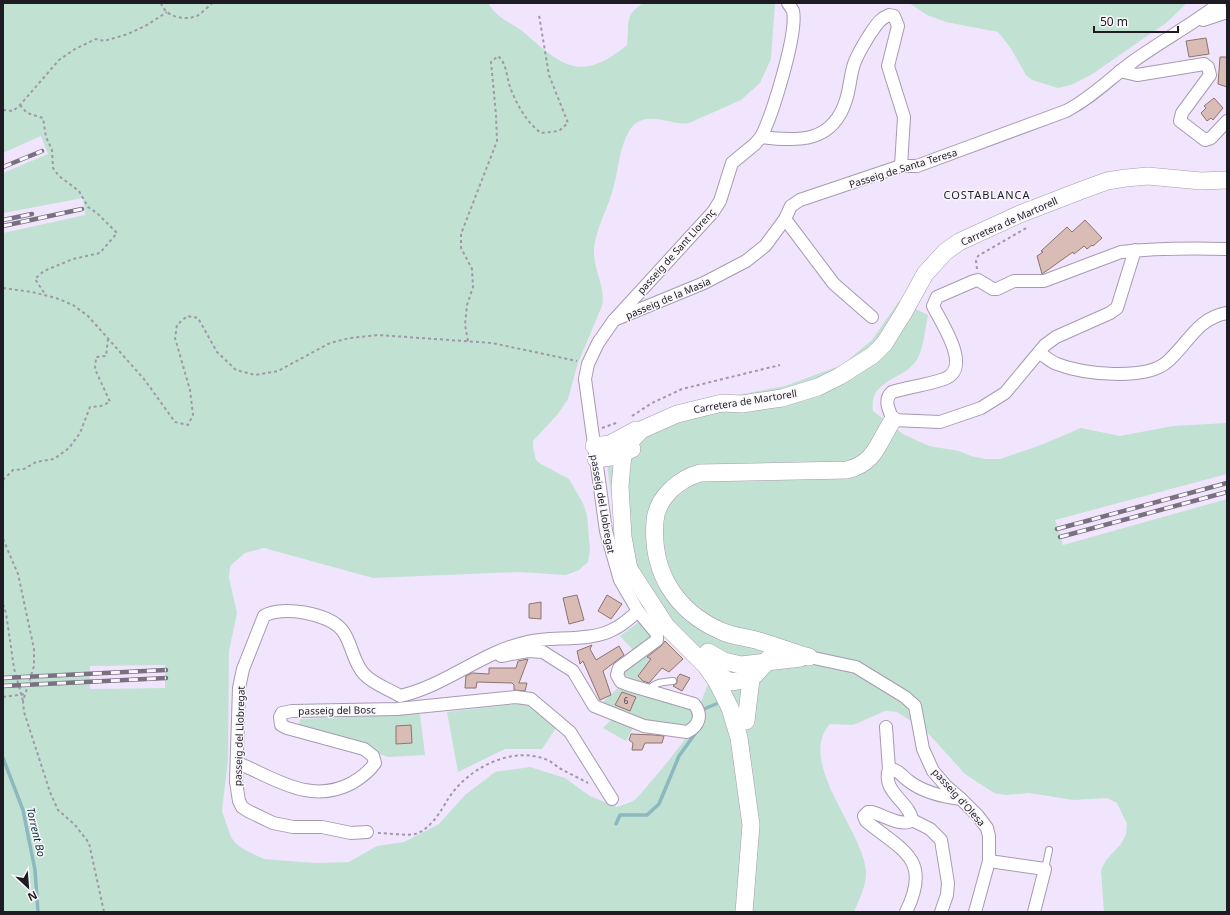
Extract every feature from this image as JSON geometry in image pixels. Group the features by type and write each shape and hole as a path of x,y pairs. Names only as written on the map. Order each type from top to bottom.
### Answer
{"main road":[{"name":"Carretera de Martorell","path":"744,912 751,826 739,738 730,708 707,659 666,626 629,569 623,537 620,486 603,447 650,432 694,408 722,403 742,404 800,394 826,383 860,364 884,344 933,264 950,248 980,232 1059,198 1107,181 1148,176 1210,182 1227,180"},
{"path":"768,654 759,641 739,638 720,631 692,613 675,597 662,574 656,547 656,517 660,506 674,486 688,476 700,473 847,470 860,466 871,458 893,420"},
{"path":"631,494 632,468 635,456 650,432"},
{"path":"603,447 627,462 631,494 633,538 639,586"},
{"path":"730,708 728,688 730,682 746,672 768,654 809,657"},
{"path":"707,659 724,662 746,672"},
{"path":"707,659 730,682 746,721 752,747 756,803 751,826"},
{"path":"746,672 746,721"}],"street":[{"name":"passeig de Sant Llorenç","path":"614,320 713,212 720,201 732,163 755,144 761,137 784,69 788,52 793,12 788,3"},
{"path":"1194,22 1220,3"},
{"path":"1194,22 1227,12"},
{"path":"761,137 803,138 818,135 835,123 841,116 847,98 854,64 862,47 880,20 889,15 894,16 898,26 888,66 904,117 901,166"},
{"name":"Passeig de Santa Teresa","path":"786,219 791,206 800,200 901,166 917,166 1050,118 1085,101 1120,71 1145,53 1194,22"},
{"path":"1120,71 1137,75 1204,64 1208,67 1210,75 1182,113 1180,121 1205,140 1211,138 1227,121"},
{"path":"786,219 834,284 872,317"},
{"name":"passeig de la Masia","path":"603,447 585,379 588,364 598,343 614,320 704,283 746,261 765,246 786,219"},
{"path":"1134,250 1116,308 1110,313 1056,337 1039,353 1005,393 981,408 940,422 893,420 887,400 888,396 892,392 944,379 954,371 956,364 954,349 933,306 934,301 943,294 968,282 978,280 992,289 997,289 1014,281 1044,281 1104,257 1134,250 1227,248"},
{"path":"1039,353 1056,364 1078,369 1118,374 1149,371 1168,361 1208,319 1227,313"},
{"name":"passeig del Llobregat","path":"603,447 606,531 612,557 620,582 638,611 657,634 657,640 619,668 617,676 621,682 648,691"},
{"name":"passeig del Llobregat","path":"367,832 351,833 322,827 293,826 273,823 242,807 239,801 236,782 238,763 239,688 243,669 264,616 271,611 304,613 327,619 336,624 346,636 364,674 400,696"},
{"path":"397,709 400,696 416,692 482,659 527,642 606,633 614,630 638,611"},
{"path":"482,659 528,651 543,652 573,671 589,701 594,706 608,713 644,726 680,732 687,732 693,729 699,721 700,715 694,704 648,691"},
{"name":"passeig d'Olesa","path":"809,657 856,667 905,697 915,706 924,749 933,771 946,786 962,799 987,828 990,844 988,861 974,912"},
{"name":"passeig del Bosc","path":"238,763 289,786 308,792 332,791 342,788 369,772 375,763 373,756 364,749 287,728 281,725 280,721 282,714 292,711 397,709 516,697 531,699 570,732 612,799"},
{"path":"886,727 889,769 888,780 900,802 912,815 912,820"},
{"path":"889,769 899,772 911,783 925,790 948,798 962,799"},
{"path":"906,912 914,894 917,882 913,865 904,850 866,821 864,816 868,812 872,812 903,823 908,823 912,820"},
{"path":"912,820 930,829 941,840 948,883 947,895 941,912"},
{"path":"988,861 1045,869 1034,912"}],"lane":[{"path":"648,691 659,682 673,681"},
{"path":"1045,869 1049,850"}],"path":[{"path":"161,3 167,12 185,18 198,15 212,3"},
{"path":"3,110 13,111 59,60 75,49 96,39 104,41 128,34 147,25 167,12"},
{"path":"468,341 465,325 467,306 473,287 472,269 462,248 461,234 496,141 496,115 490,62 498,56 504,61 510,86 531,126 541,133 559,131 568,123 549,75 539,15"},
{"path":"20,105 27,113 43,118 46,137 52,150 53,168 59,176 79,191 88,208 97,213 117,233 100,253 73,259 44,271 36,279 45,295"},
{"path":"978,280 976,261 978,256 1031,225"},
{"path":"3,288 45,295 73,306 88,316 144,379 175,422 188,425 194,415 190,390 175,338 177,325 187,316 198,318 217,352 236,370 255,375 278,371 330,343 350,338 378,335 492,343 588,364"},
{"path":"3,480 13,470 24,469 36,462 54,459 69,448 80,433 90,407 101,406 110,402 95,369 96,357 106,356 108,339"},
{"path":"628,418 652,402 682,389 780,365"},
{"path":"603,447 621,422"},
{"path":"3,539 18,574 34,649 34,666 23,701"},
{"path":"3,604 6,613 14,668 22,695 24,712 50,792 58,810 75,825 89,843 104,912"},
{"path":"3,697 26,694"},
{"path":"367,832 415,834 427,826 440,812 453,791 468,777 486,765 512,756 530,755 547,760 590,784 602,784"}],"green space":[{"path":"3,3 488,3 502,18 522,31 541,47 564,63 576,66 587,66 599,63 627,45 630,16 637,7 644,3 775,3 771,59 760,83 741,100 689,123 677,123 657,119 638,122 630,130 625,139 612,194 594,246 595,261 603,293 602,306 578,363 568,399 557,415 533,441 536,460 569,479 583,503 587,515 590,550 588,562 579,570 566,575 518,572 373,578 264,548 245,553 230,566 229,578 237,613 229,651 228,760 222,811 231,837 235,843 245,850 264,859 315,863 349,862 377,846 404,842 439,824 465,795 495,772 530,767 565,778 590,796 617,807 636,799 687,737 710,679 689,651 637,602 618,544 606,457 621,434 637,421 716,399 785,386 842,365 872,340 899,301 928,315 923,345 919,356 910,368 887,382 876,393 873,401 873,411 903,434 929,446 959,451 971,456 985,459 1000,459 1041,445 1081,428 1120,436 1173,426 1227,423 1227,474 1055,520 1063,545 1227,499 1227,912 1104,912 1101,870 1106,860 1121,844 1126,834 1127,824 1117,803 1107,798 1074,800 1029,793 1006,795 994,793 965,774 926,731 897,712 885,711 853,725 830,724 822,740 821,757 826,776 862,854 866,871 864,887 854,912 3,912 3,233 85,215 83,198 3,213 3,173 48,154 41,136 3,153","holes":["165,665 165,688 90,689 90,666"]},
{"path":"909,3 1187,3 1166,23 1091,75 1071,85 1058,88 1032,80 1026,75 1010,47 998,32 946,22 927,15"},
{"path":"640,621 653,637 634,651 620,636"},
{"path":"644,655 652,661 638,675 646,685 622,674 625,669"},
{"path":"621,685 689,705 694,712 689,728 641,722 601,704"},
{"path":"524,703 558,725 542,749 505,749 458,772 447,712"},
{"path":"420,714 425,755 388,757 299,725 300,719"},
{"path":"611,720 633,728 626,741 603,728"}],"building":[{"path":"1206,38 1209,54 1189,57 1186,41"},
{"path":"1220,57 1227,57 1227,87 1218,84"},
{"path":"1214,98 1223,108 1213,120 1211,118 1207,121 1201,113 1206,108 1204,106"},
{"path":"1085,220 1102,238 1087,249 1084,246 1074,254 1073,252 1042,274 1037,256 1043,252 1041,251 1067,227 1072,232"},
{"path":"577,595 584,620 569,624 563,598"},
{"path":"607,595 622,604 611,619 598,611"},
{"path":"541,602 541,619 529,618 529,604"},
{"path":"665,641 683,659 669,672 662,668 649,683 643,681 638,676 651,659 647,657"},
{"path":"592,645 590,649 596,660 619,646 624,655 603,671 611,695 600,700 583,661 580,664 577,651"},
{"path":"528,659 519,683 527,683 525,691 514,690 514,685 512,683 477,682 476,688 465,688 466,676 472,673 489,674 489,668 516,668 518,661"},
{"path":"680,674 690,678 682,691 673,686 677,683 677,678"},
{"path":"622,692 636,697 630,711 615,705"},
{"path":"411,725 412,743 396,744 396,726"},
{"path":"631,734 664,736 662,743 645,743 642,750 632,750 633,743 629,740"}],"waterway":[{"path":"703,712 704,709 716,704"},
{"path":"616,824 620,815 647,815 659,804 679,756 697,731"},
{"name":"Torrent Bo","path":"3,758 23,810 35,870 38,912"}],"railway":[{"path":"3,167 42,151"},
{"path":"3,226 82,209"},
{"path":"3,220 32,214"},
{"path":"1057,529 1227,483"},
{"path":"1060,537 1227,492"},
{"path":"3,678 166,670"},
{"path":"3,686 166,678"}],"district":[{"name":"COSTABLANCA","path":"987,195"}]}
